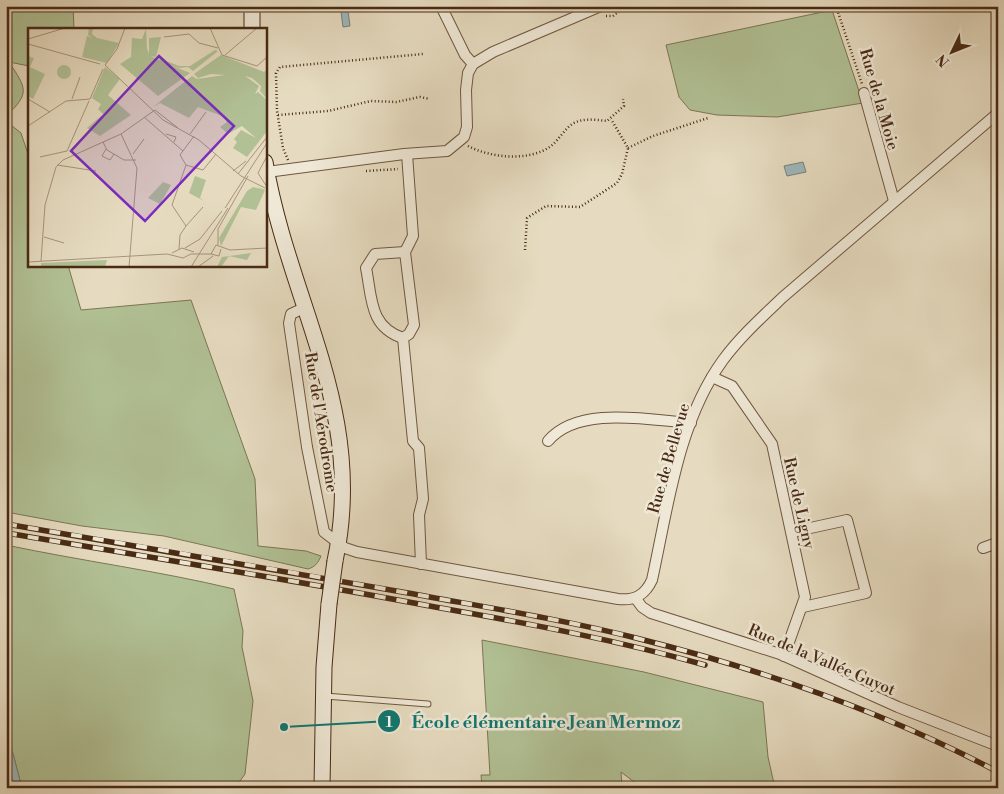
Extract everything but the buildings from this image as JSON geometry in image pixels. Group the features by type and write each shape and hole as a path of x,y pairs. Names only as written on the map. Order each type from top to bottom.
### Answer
{"street":[{"path":"252,6 252,28"},
{"path":"441,6 464,55 473,64"},
{"path":"266,167 289,168 447,151 459,141 467,127 466,90 468,73 473,64 493,52 602,6"},
{"name":"Rue de la Moie","path":"864,92 894,200"},
{"name":"Rue de Bellevue","path":"636,599 644,592 652,580 679,462 691,423 712,377 727,355 752,327 894,200 998,113"},
{"path":"403,338 409,334 414,325 405,252 413,236 407,154"},
{"name":"Rue de l'Aérodrome","path":"266,167 270,206 327,373 340,434 343,492 339,544 329,604 324,667 322,788"},
{"path":"403,338 397,336 376,319 373,312 366,268 375,254 405,252"},
{"name":"Rue de l'Aérodrome","path":"306,307 291,314 289,323 320,521 324,532 339,544"},
{"path":"403,338 413,441 418,448 423,499 419,514 422,564"},
{"name":"Rue de Ligny","path":"712,377 732,386 772,444 805,597 804,607 784,656"},
{"path":"548,441 560,429 590,418 691,423"},
{"path":"792,532 847,520 866,593 804,607"},
{"path":"339,544 357,552 618,599 636,599"},
{"path":"983,548 994,544 998,546"},
{"name":"Rue de la Vallée Guyot","path":"636,599 642,607 651,613 745,641 784,656 898,707 998,746"}],"lane":[{"path":"324,696 428,704"}],"path":[{"path":"598,18 612,16 626,6"},
{"name":"Rue de la Moie","path":"836,6 864,92"},
{"path":"289,168 278,115 276,73 280,67 423,54"},
{"path":"278,115 328,111 371,101 396,102 420,97 430,99"},
{"path":"459,141 469,147 512,157 532,156 551,146 575,122 607,121 611,119 624,106 623,98"},
{"path":"628,148 653,136 708,118"},
{"path":"525,250 527,218 546,206 580,207 617,183 622,174 628,148 611,119"},
{"path":"463,154 475,140"},
{"path":"360,172 407,169"}],"green space":[{"path":"6,6 73,6 74,28 28,28 28,66 9,62 22,84 22,96 6,116"},
{"path":"832,10 863,103 777,117 717,115 690,110 679,97 666,45"},
{"path":"6,121 21,133 28,154 28,266 68,266 81,310 191,300 255,479 258,546 306,551 321,556 314,566 308,569 164,536 82,526 6,512"},
{"path":"6,545 234,589 243,631 242,647 253,701 245,774 235,788 22,788 6,727"},
{"path":"482,640 644,672 763,702 768,757 775,788 642,788 621,772 622,788 482,788 481,775 490,775"},
{"path":"6,749 13,784 6,777"}],"water":[{"path":"348,11 350,26 343,27 341,12"},
{"path":"803,162 806,172 787,176 784,166"},
{"path":"6,727 22,788 14,788 6,749"}],"railway":[{"path":"6,524 494,608 636,638 683,650 821,694 911,730 998,772"},
{"path":"6,533 275,578 503,619 604,640 705,665"}],"place":[{"name":"École élémentaire Jean Mermoz","path":"284,727"}]}
